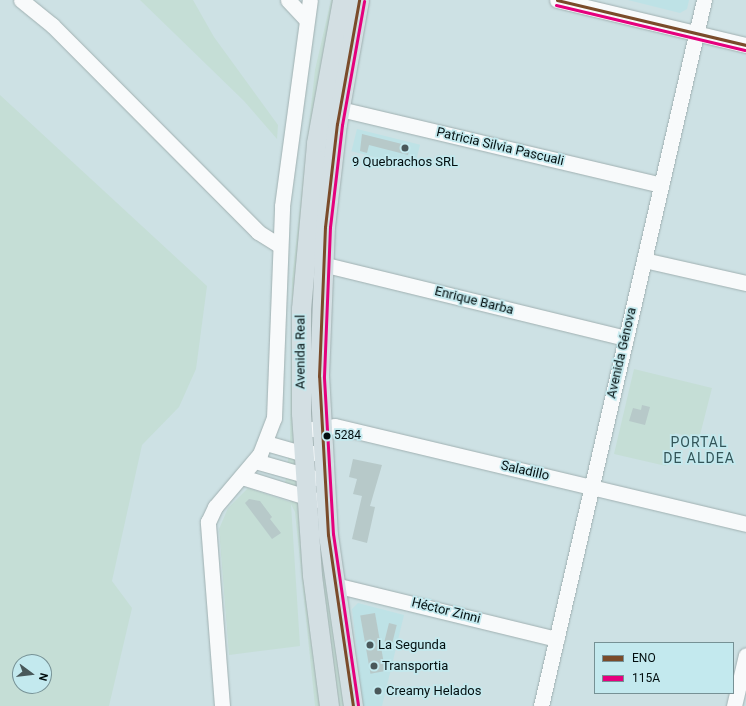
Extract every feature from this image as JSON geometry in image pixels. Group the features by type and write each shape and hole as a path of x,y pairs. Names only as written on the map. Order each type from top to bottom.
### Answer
{"main road":[{"name":"Avenida Real","path":"315,476 304,454 301,309 308,202 342,0"},
{"name":"Avenida Real","path":"329,706 312,575 316,498 315,476 323,452 321,427 322,264 340,109 359,0"},
{"name":"Avenida Real","path":"316,498 335,585 353,706"}],"street":[{"path":"21,0 52,25 258,232 279,245"},
{"path":"288,0 306,19"},
{"path":"222,706 208,522 215,507 261,453 274,418 279,245 306,19 310,0"},
{"path":"557,0 746,44"},
{"name":"Avenida Génova","path":"541,706 704,0"},
{"name":"Patricia Silvia Pascuali","path":"340,109 661,185"},
{"path":"644,260 746,283"},
{"name":"Enrique Barba","path":"322,264 626,338"},
{"name":"Saladillo","path":"303,430 335,426 746,524"},
{"path":"261,453 291,462 304,454 323,452"},
{"path":"261,453 315,476"},
{"path":"242,477 316,498"},
{"name":"Héctor Zinni","path":"335,585 556,639"},
{"path":"734,706 743,678 746,655"}],"shaded area":[{"path":"628,0 689,0 687,9 680,13"},
{"path":"357,129 420,145 415,167 351,151"},
{"path":"358,603 404,615 382,706 363,706 352,609"}],"green space":[{"path":"140,0 193,0 214,37 278,125 277,139 244,101"},
{"path":"331,0 342,0 301,309 329,706 315,706 295,512 291,504 300,646 229,655 219,529 228,508 248,488 290,502 285,484 290,443 292,280 315,70"},
{"path":"0,95 207,286 196,369 179,407 142,445 112,581 132,608 109,706 0,706"},
{"path":"634,369 712,388 699,439 675,433 666,466 614,454"},
{"path":"314,511 349,706 332,706"}],"building":[{"path":"362,134 410,146 408,155 369,145 367,153 360,151"},
{"path":"642,405 650,407 645,425 629,421 633,408 641,410"},
{"path":"353,459 382,465 370,506 375,507 367,543 352,539 362,496 353,494 357,479 349,477"},
{"path":"249,499 260,501 272,517 270,519 281,533 272,539 245,503"},
{"path":"375,613 385,671 370,674 360,616"},
{"path":"389,623 397,625 392,643 384,641"}],"transit line":[{"name":"ENO","path":"353,706 328,535 319,376 325,227 337,124 359,0"},
{"name":"ENO","path":"557,0 746,45"},
{"name":"115A","path":"358,705 333,534 324,376 330,227 342,125 364,1"},
{"name":"115A","path":"556,5 745,50"}],"place":[{"name":"9 Quebrachos SRL","path":"405,148"},
{"name":"5284","path":"327,436"},
{"name":"La Segunda","path":"370,645"},
{"name":"Transportia","path":"374,666"},
{"name":"Creamy Helados","path":"378,691"}],"district":[{"name":"PORTAL DE ALDEA","path":"699,450"}]}
